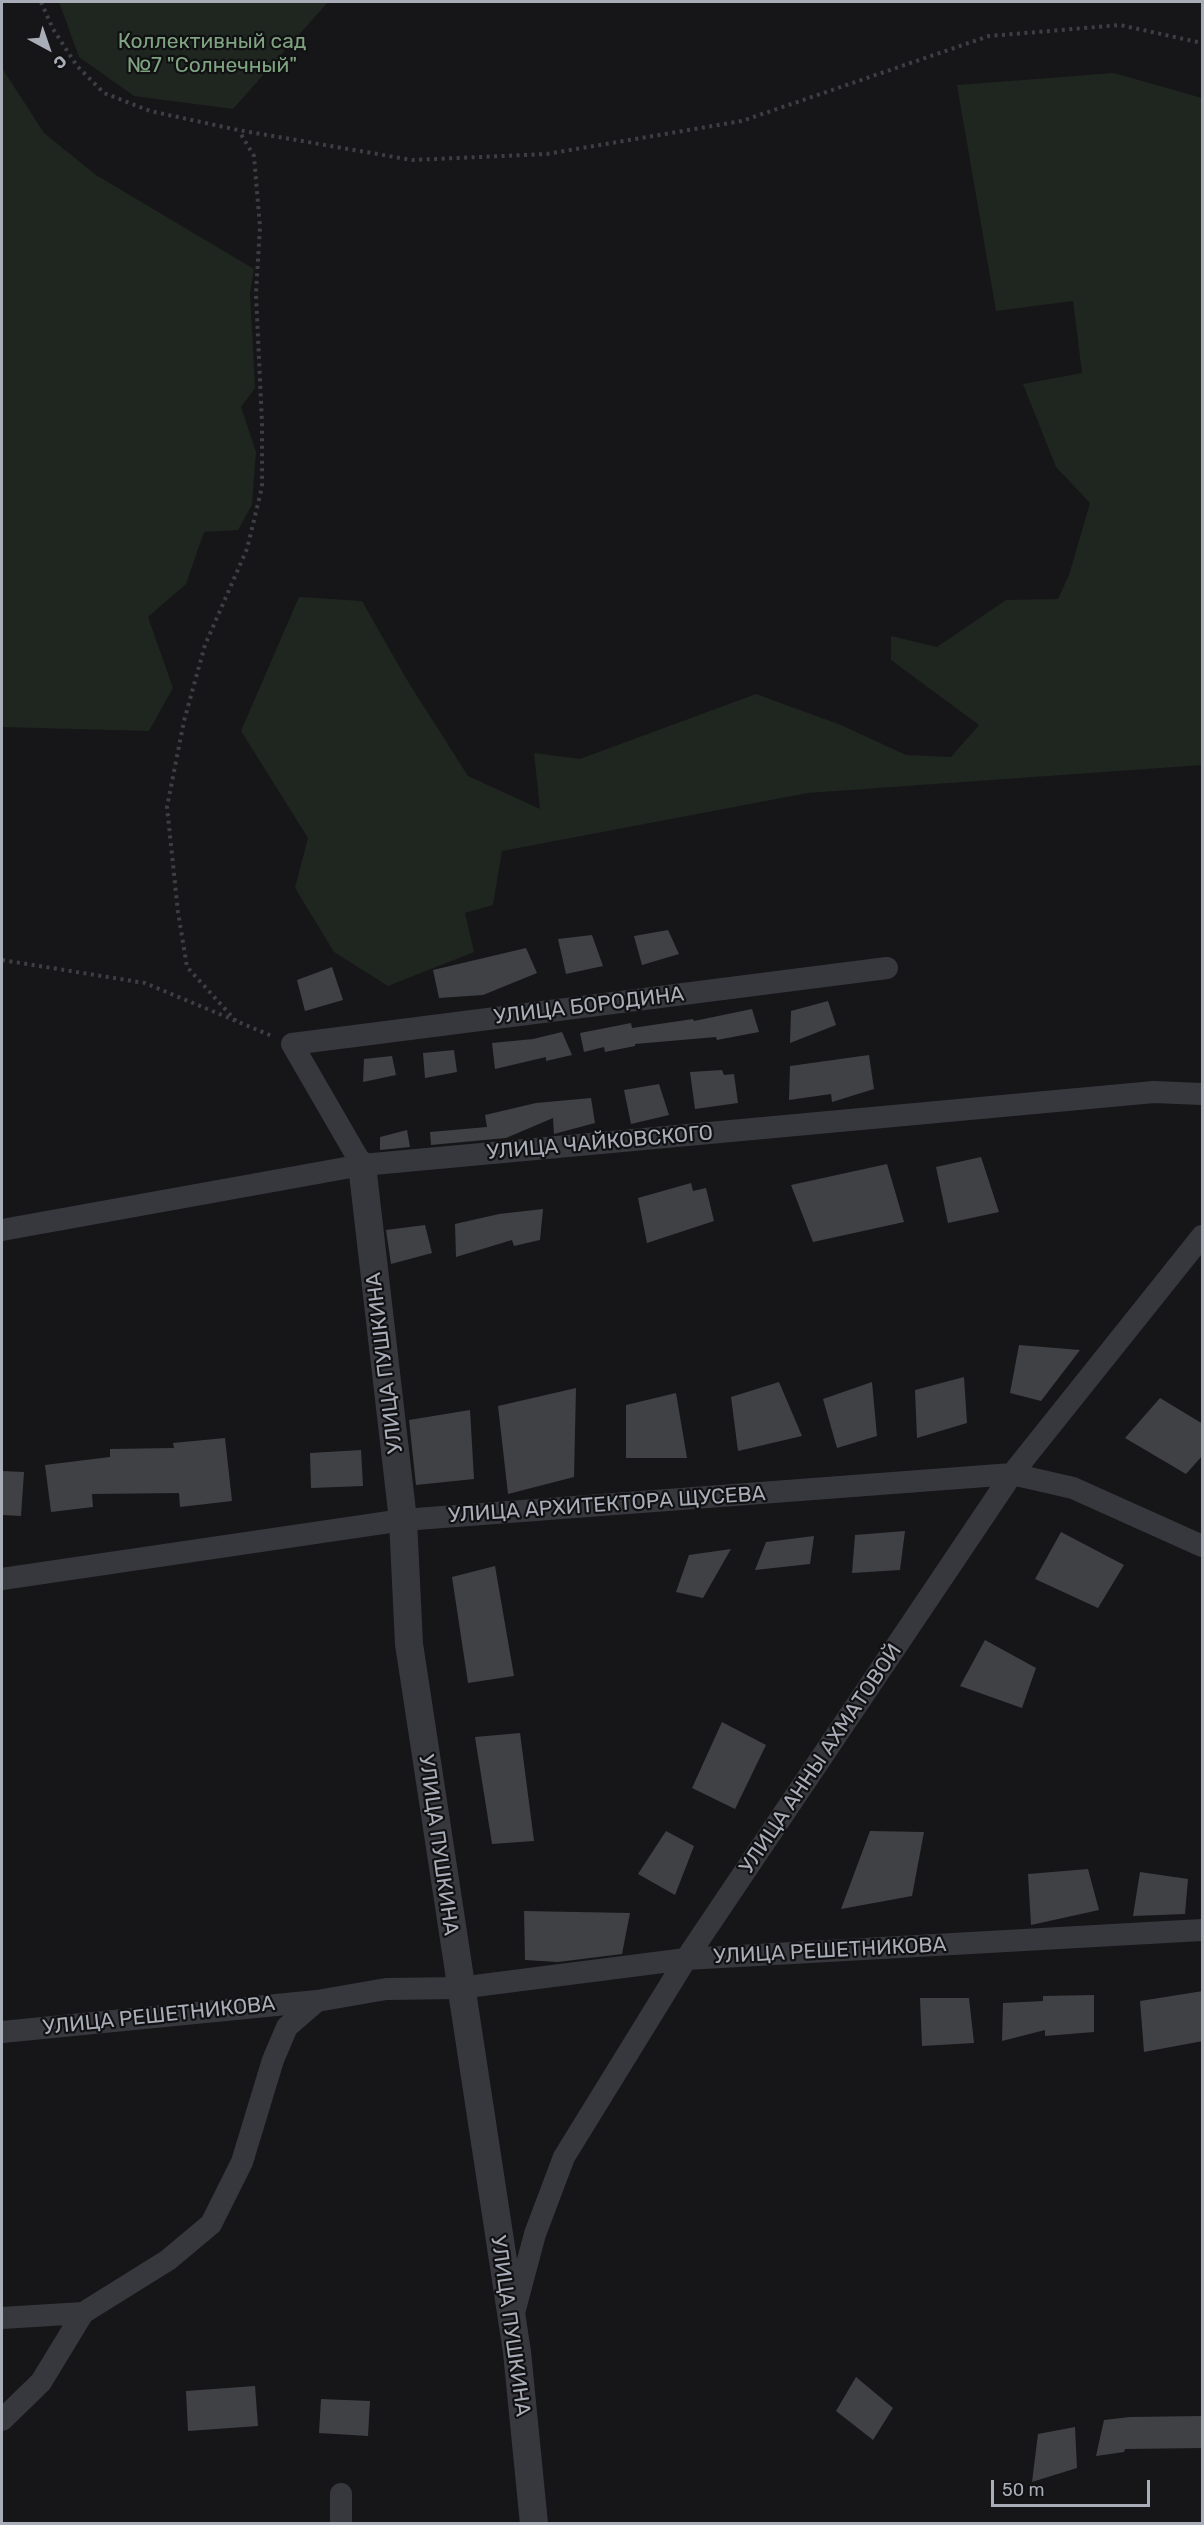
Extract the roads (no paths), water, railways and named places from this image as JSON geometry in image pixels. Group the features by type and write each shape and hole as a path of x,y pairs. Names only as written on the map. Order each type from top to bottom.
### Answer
{"street":[{"name":"УЛИЦА БОРОДИНА","path":"362,1165 292,1044 886,968"},
{"name":"УЛИЦА ЧАЙКОВСКОГО","path":"2,1230 362,1165 1154,1092 1203,1094"},
{"name":"УЛИЦА ПУШКИНА","path":"362,1165 403,1520 409,1644 459,1988 517,2352 534,2523"},
{"name":"УЛИЦА АННЫ АХМАТОВОЙ","path":"511,2323 535,2234 564,2157 686,1959 1012,1474 1203,1236"},
{"name":"УЛИЦА АРХИТЕКТОРА ЩУСЕВА","path":"2,1579 403,1520 1012,1474 1073,1488 1203,1546"},
{"name":"УЛИЦА РЕШЕТНИКОВА","path":"2,2032 317,2001 386,1989 459,1988 686,1959 1203,1930"},
{"path":"2,2420 41,2382 83,2313 168,2259 211,2224 242,2162 273,2060 287,2027 317,2001"},
{"path":"2,2318 83,2313"},
{"path":"341,2494 341,2523"}],"park label":[{"name":"Коллективный сад №7 \"Солнечный\"","path":"212,54"}]}
